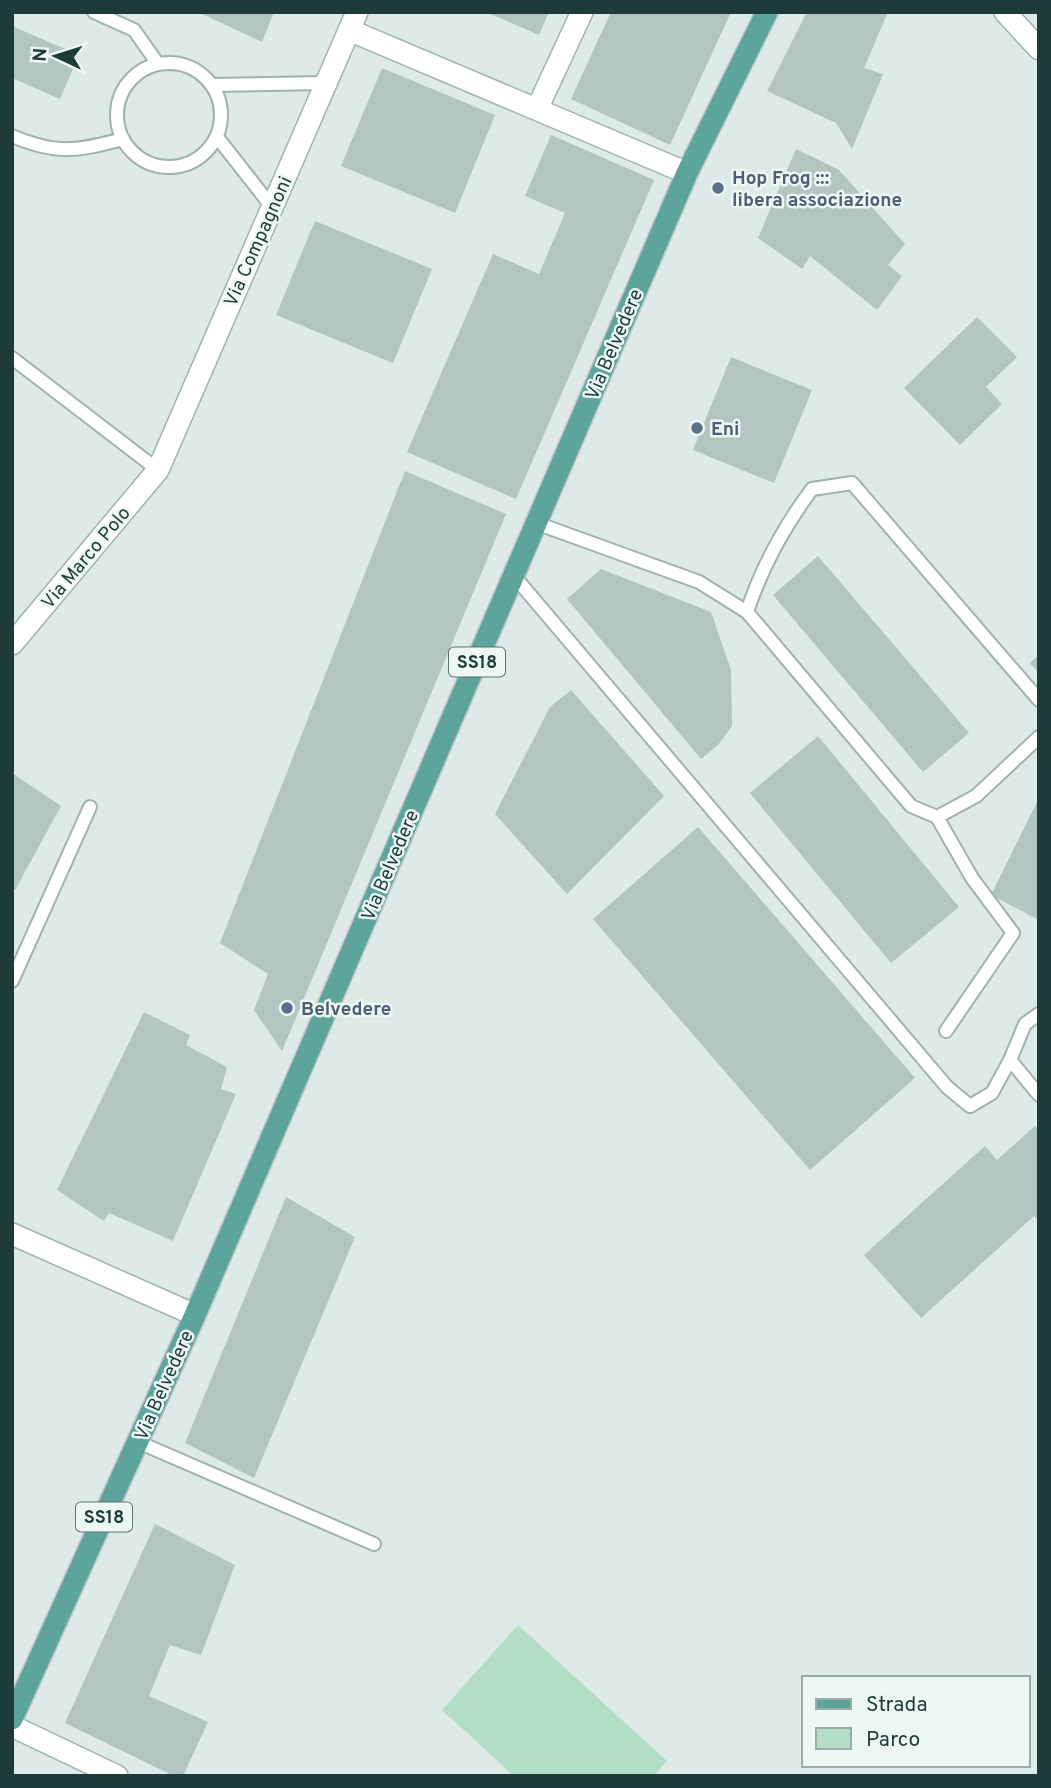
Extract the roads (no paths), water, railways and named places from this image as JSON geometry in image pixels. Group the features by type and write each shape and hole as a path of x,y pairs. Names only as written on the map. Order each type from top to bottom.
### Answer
{"main road":[{"name":"Via Belvedere","path":"12,1719 195,1315 687,173 767,12"}],"street":[{"path":"537,109 582,12"},
{"path":"1005,12 1039,49"},
{"path":"353,21 537,109 687,173"},
{"name":"Via Compagnoni","path":"158,470 353,21"},
{"name":"Via Marco Polo","path":"12,644 158,470"},
{"path":"12,1234 195,1315"},
{"path":"12,1726 117,1776"}],"lane":[{"path":"93,12 134,30 158,64"},
{"path":"158,64 179,64 196,70 212,85 220,101 221,120 216,137 201,156 185,165 165,167 147,163 134,154 123,139 117,122 121,95 141,71 158,64"},
{"path":"212,85 326,83"},
{"path":"12,136 39,147 79,151 123,139"},
{"path":"216,137 272,206"},
{"path":"12,358 158,470"},
{"path":"747,612 760,573 785,526 813,489 852,483 1039,700"},
{"path":"536,523 699,582 747,612 911,806 937,817 972,878 1013,933 946,1031"},
{"path":"514,576 947,1087 970,1106 992,1093 1025,1024 1039,1014"},
{"path":"937,817 976,796 1039,737"},
{"path":"12,981 90,807"},
{"path":"1010,1059 1039,1095"},
{"path":"138,1442 374,1544"}],"place":[{"name":"Hop Frog ::: libera associazione","path":"718,188"},
{"name":"Eni","path":"697,428"},
{"name":"Belvedere","path":"287,1008"}]}
